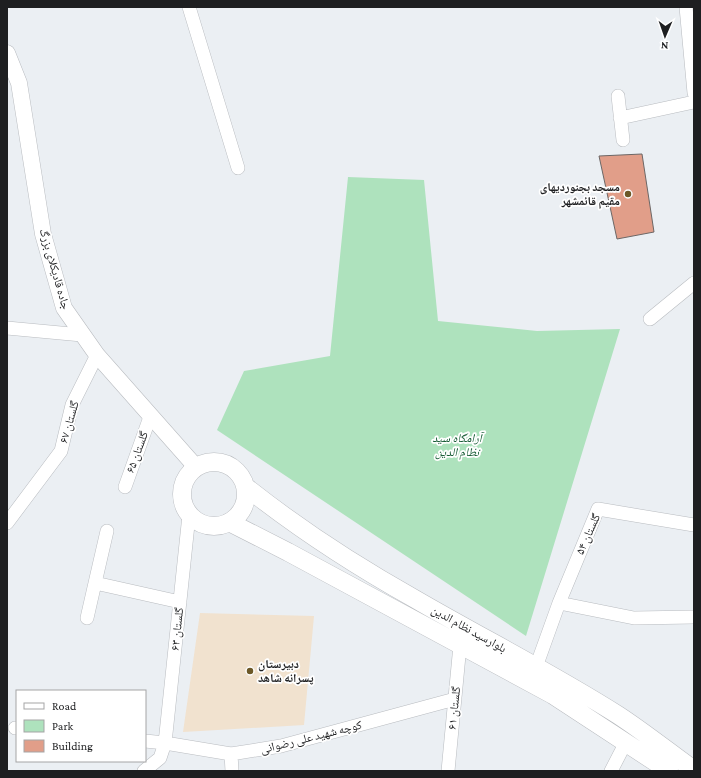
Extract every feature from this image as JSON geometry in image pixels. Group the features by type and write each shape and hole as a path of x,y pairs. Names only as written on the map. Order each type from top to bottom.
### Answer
{"main road":[{"path":"206,462 226,464 235,470 242,478 246,487 246,498 243,508 237,516 229,522 218,526 208,526 197,522 189,515 183,506 181,495 183,484 188,474 196,467 206,462"},
{"name":"بلوارسید نظام الدین","path":"246,487 282,516 314,538 414,599 618,715 694,770"},
{"name":"بلوارسید نظام الدین","path":"229,522 288,552 553,695 669,771"}],"street":[{"path":"188,7 238,168"},
{"path":"686,7 694,93"},
{"name":"جاده قادیکلای بزرگ","path":"7,53 19,83 43,234 64,308 96,355 196,467"},
{"path":"618,96 623,140"},
{"path":"620,118 694,102"},
{"path":"650,319 694,283"},
{"path":"7,328 82,334"},
{"name":"گلستان ۶۷","path":"7,523 61,451 72,405 96,355"},
{"name":"گلستان ۶۵","path":"125,487 150,417"},
{"name":"گلستان ۵۴","path":"559,603 598,509 694,525"},
{"name":"گلستان ۶۳","path":"144,771 160,758 165,743 189,515"},
{"path":"87,618 107,531"},
{"path":"95,583 180,602"},
{"path":"536,667 559,603 634,618 694,617"},
{"name":"گلستان ۶۱","path":"448,771 460,645"},
{"name":"کوچه شهید علی رضوانی","path":"146,741 231,754 280,746 455,699"},
{"path":"611,771 626,742"},
{"path":"231,754 232,771"}],"shaded area":[{"name":"دبیرستان پسرانه شاهد","path":"200,613 314,616 304,725 183,732"}],"green space":[{"name":"آرامگاه سید نظام الدین","path":"348,177 424,180 438,321 537,331 620,329 526,636 217,430 244,371 330,356"}],"building":[{"name":"مسجد بجنوردیهای مقیم قائمشهر","path":"642,154 654,232 617,239 599,156"}],"place":[{"name":"مسجد بجنوردیهای مقیم قائمشهر","path":"628,194"},
{"name":"دبیرستان پسرانه شاهد","path":"250,671"}]}
